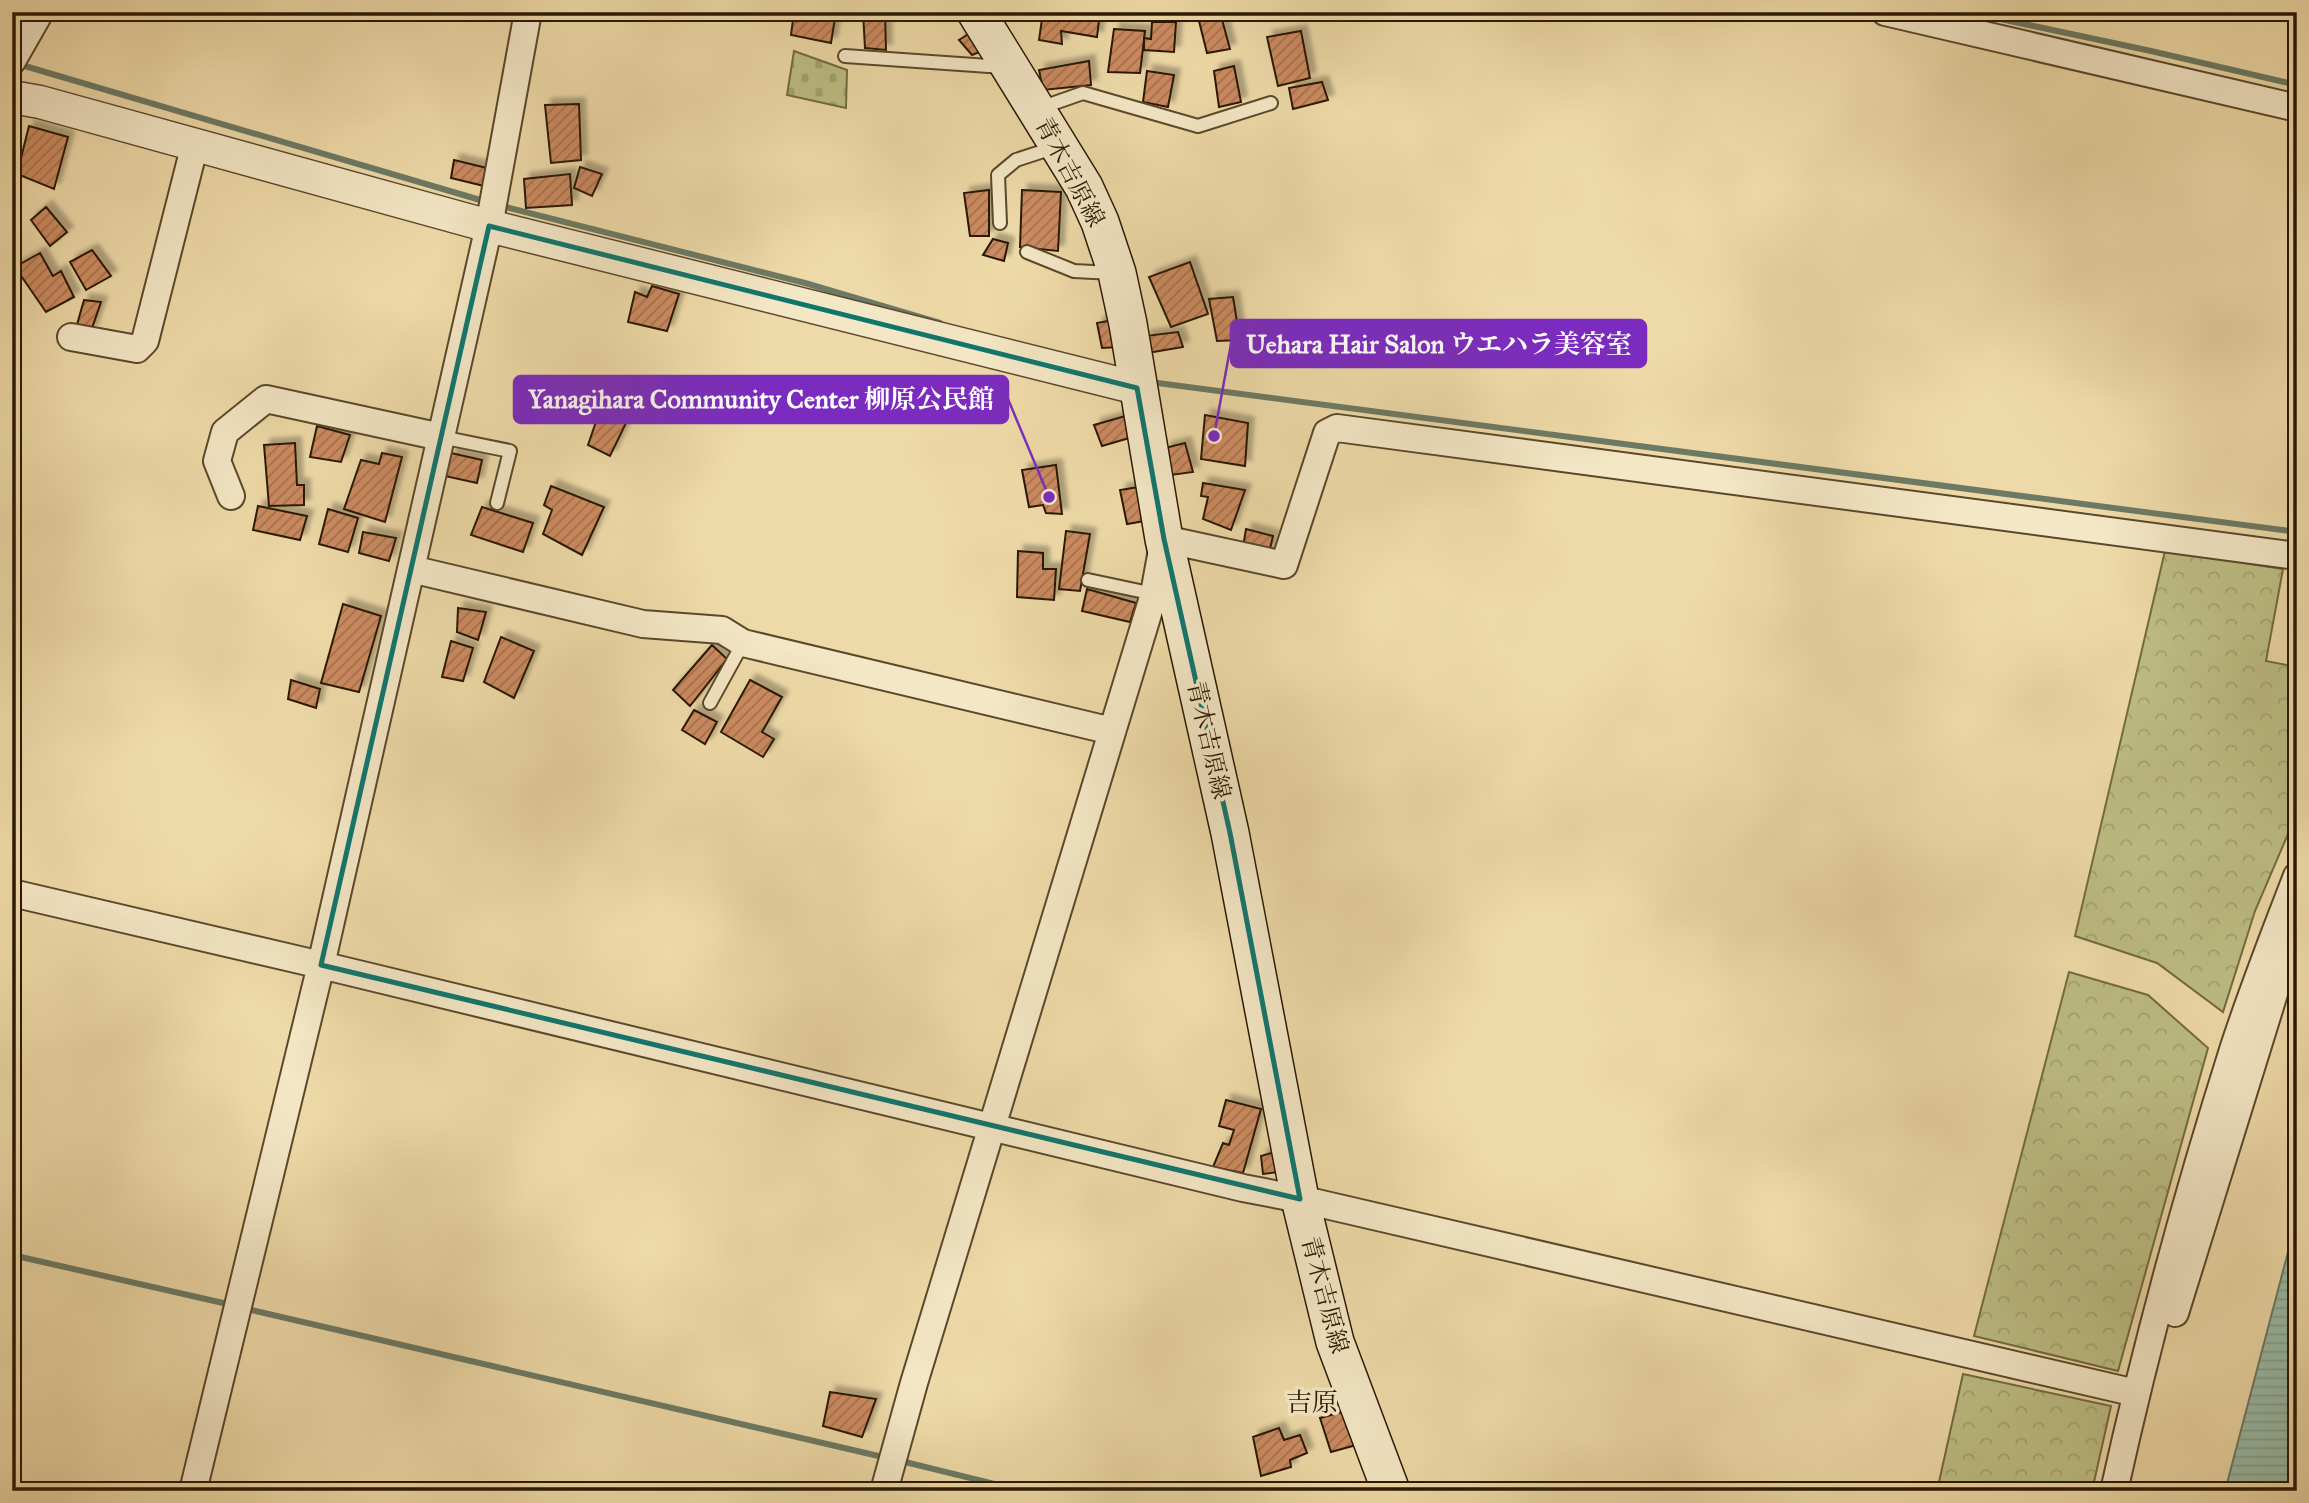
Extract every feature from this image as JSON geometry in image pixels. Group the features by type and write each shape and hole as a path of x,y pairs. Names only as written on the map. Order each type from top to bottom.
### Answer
{"main road":[{"name":"青木吉原線","path":"976,12 1084,187 1100,222 1117,274 1164,539 1230,833 1300,1199 1335,1342 1391,1491"}],"street":[{"path":"12,61 40,12"},
{"path":"192,1491 321,965 489,226 528,12"},
{"path":"1885,12 2297,108"},
{"path":"12,97 40,102 489,226 1137,388"},
{"path":"71,337 137,349 145,341 195,144"},
{"path":"231,496 217,461 225,432 266,399 441,437"},
{"path":"884,1491 914,1383 1154,594 1164,539 1284,565 1327,433 1338,428 2297,556"},
{"path":"411,569 643,624 722,630 743,643 1112,731"},
{"path":"2114,1491 2136,1393 2186,1206 2233,1048 2297,876"},
{"path":"12,893 1243,1188 2136,1393"},
{"path":"2130,1491 2150,1396 2297,920"}],"lane":[{"path":"845,56 1010,68"},
{"path":"1037,109 1083,93 1198,126 1271,103"},
{"path":"1000,223 998,175 1016,160 1060,146"},
{"path":"1027,252 1074,271 1117,274"},
{"path":"441,437 510,451 496,503"},
{"path":"1088,580 1154,594"},
{"path":"710,703 743,643"}],"highlighted area":[{"path":"489,226 1137,388 1164,539 1230,833 1300,1199 321,965"}],"green space":[{"path":"794,51 847,70 846,108 787,95"},
{"path":"2165,551 2283,569 2266,661 2297,667 2297,813 2255,911 2223,1012 2157,963 2075,936"},
{"path":"2069,972 2148,995 2208,1048 2118,1371 1974,1336"},
{"path":"1963,1374 2111,1406 2092,1491 1937,1491"}],"shaded area":[{"path":"2297,1218 2297,1491 2225,1491"}],"building":[{"path":"794,12 836,12 831,43 791,35"},
{"path":"863,12 885,12 886,50 865,48"},
{"path":"1043,12 1100,12 1097,37 1061,31 1062,44 1039,40"},
{"path":"1221,16 1230,49 1207,53 1199,21"},
{"path":"1152,22 1176,22 1174,52 1144,50 1144,38 1151,39"},
{"path":"1114,29 1145,31 1140,73 1108,72"},
{"path":"1301,31 1310,78 1278,86 1267,37"},
{"path":"970,33 982,51 972,55 959,40"},
{"path":"1089,61 1091,85 1043,90 1039,70"},
{"path":"1234,66 1241,102 1219,107 1214,71"},
{"path":"1147,71 1174,75 1168,107 1143,102"},
{"path":"1322,82 1328,100 1293,109 1289,88"},
{"path":"579,104 581,160 551,163 545,105"},
{"path":"29,126 68,137 54,189 17,174"},
{"path":"454,160 487,168 484,186 451,178"},
{"path":"580,167 602,174 592,196 574,188"},
{"path":"570,174 572,205 526,208 524,179"},
{"path":"989,190 989,236 970,236 964,193"},
{"path":"1022,190 1061,192 1058,251 1020,247"},
{"path":"46,207 67,232 50,246 31,220"},
{"path":"993,239 1008,243 1004,261 983,255"},
{"path":"92,250 111,276 86,290 70,262"},
{"path":"40,253 53,276 61,271 74,297 46,312 15,267"},
{"path":"1190,262 1208,314 1171,327 1149,277"},
{"path":"652,286 679,294 667,331 628,322 635,292 647,297"},
{"path":"1233,297 1240,340 1217,341 1209,299"},
{"path":"84,300 101,302 91,331 76,328"},
{"path":"1113,320 1119,347 1102,348 1097,323"},
{"path":"1178,332 1183,347 1147,353 1145,336"},
{"path":"599,413 627,421 610,456 588,445"},
{"path":"1129,415 1136,436 1102,446 1094,425"},
{"path":"1205,415 1248,423 1245,466 1201,459"},
{"path":"317,426 350,435 341,462 310,457"},
{"path":"295,443 297,485 304,485 304,505 269,506 264,445"},
{"path":"1185,443 1193,472 1171,475 1165,448"},
{"path":"382,453 402,457 385,522 344,509 361,460 379,464"},
{"path":"451,453 482,460 477,483 445,476"},
{"path":"1056,465 1062,514 1046,513 1043,505 1029,507 1022,470"},
{"path":"1203,483 1245,490 1231,530 1203,519 1208,497 1201,496"},
{"path":"551,486 604,507 582,555 543,534 552,510 544,505"},
{"path":"1145,486 1151,520 1127,524 1120,490"},
{"path":"258,506 307,516 300,540 253,530"},
{"path":"482,507 533,523 523,552 471,535"},
{"path":"328,509 358,518 348,552 319,544"},
{"path":"1246,529 1273,536 1269,553 1243,547"},
{"path":"1066,531 1090,534 1080,591 1059,589"},
{"path":"363,532 396,538 389,561 359,553"},
{"path":"1018,551 1043,553 1043,569 1056,569 1054,600 1017,597"},
{"path":"1087,589 1136,603 1130,622 1082,611"},
{"path":"343,604 381,616 359,692 321,683"},
{"path":"458,608 486,612 478,640 457,632"},
{"path":"501,637 534,651 514,698 484,682"},
{"path":"451,641 473,648 463,681 442,677"},
{"path":"712,645 727,659 690,706 673,690"},
{"path":"291,680 320,689 316,708 288,699"},
{"path":"750,680 782,697 762,732 774,739 763,757 721,732"},
{"path":"694,710 717,722 705,744 682,730"},
{"path":"1226,1100 1261,1109 1243,1173 1213,1167 1223,1143 1229,1145 1234,1130 1219,1126"},
{"path":"1275,1152 1279,1172 1263,1174 1261,1156"},
{"path":"830,1392 876,1399 862,1437 823,1426"},
{"path":"1342,1412 1356,1445 1331,1452 1320,1418"},
{"path":"1279,1428 1284,1440 1300,1435 1307,1453 1290,1460 1291,1467 1261,1476 1253,1437"}],"waterway":[{"path":"1968,12 2297,85"},
{"path":"18,64 487,202"},
{"path":"498,205 805,283 940,323"},
{"path":"1150,382 2297,532"},
{"path":"12,1255 232,1305"},
{"path":"243,1308 887,1458"},
{"path":"901,1461 1023,1491"}],"place":[{"name":"Uehara Hair Salon ウエハラ美容室","path":"1214,436"},
{"name":"Yanagihara Community Center 柳原公民館","path":"1049,497"}],"district":[{"name":"吉原","path":"1312,1402"}]}
